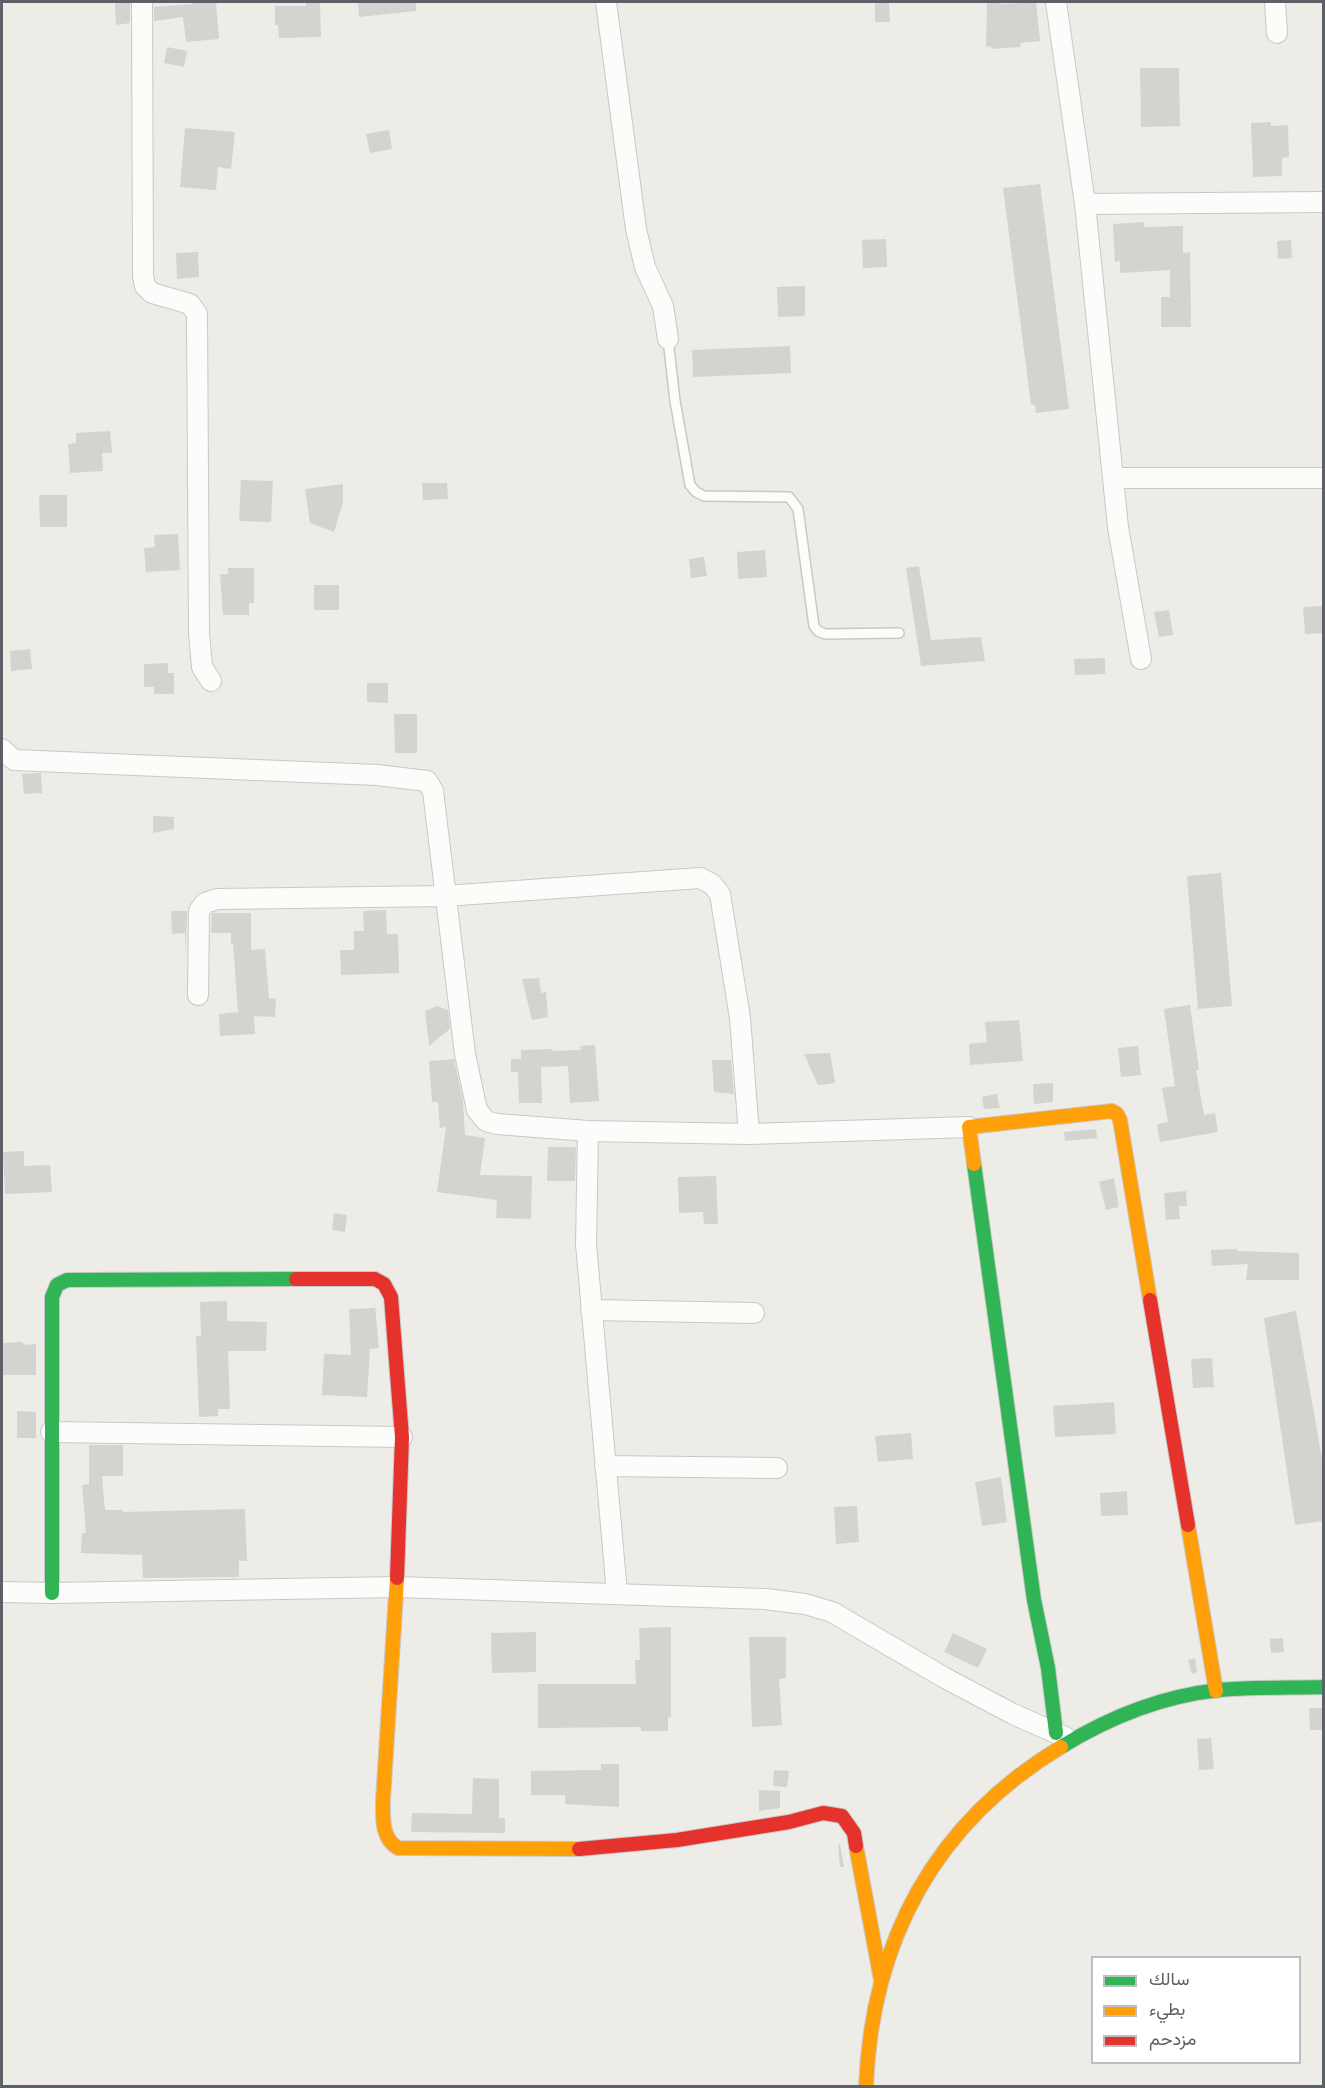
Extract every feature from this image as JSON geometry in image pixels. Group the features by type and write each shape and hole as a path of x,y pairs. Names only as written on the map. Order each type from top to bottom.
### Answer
{"street":[{"path":"142,2 143,276 145,286 152,293 190,304 197,314 199,633 202,667 211,681"},
{"path":"606,2 636,229 645,267 663,306 668,339"},
{"path":"1056,2 1085,204 1118,527 1141,659"},
{"path":"1275,2 1276,33"},
{"path":"1085,204 1323,202"},
{"path":"1114,478 1323,478"},
{"path":"2,749 14,760 377,774 427,782 433,791 465,1054 477,1110 486,1121 497,1124 588,1131 749,1134 969,1127 1112,1111 1117,1114 1120,1120 1216,1691"},
{"path":"198,995 200,911 205,903 217,899 445,896 700,878 712,884 720,894 740,1018 749,1134"},
{"path":"969,1127 1034,1600 1063,1736"},
{"path":"588,1131 586,1244 616,1593"},
{"path":"52,1593 52,1297 57,1285 67,1280 375,1279 384,1284 391,1297 402,1437 397,1587 383,1800 383,1819 388,1841 392,1846 398,1848 578,1849 677,1840 789,1822 823,1813 842,1816 854,1833 881,1980"},
{"path":"591,1310 754,1313"},
{"path":"51,1431 402,1437"},
{"path":"605,1466 777,1468"},
{"path":"2,1592 397,1587 765,1599 805,1604 832,1612 945,1678 1013,1714 1063,1736"},
{"path":"866,2086 866,2055 881,1980 903,1921 931,1868 962,1828 1004,1786 1063,1736 1144,1707 1184,1695 1216,1691 1323,1687"}],"lane":[{"path":"668,339 677,411 690,485 704,496 789,497 798,509 814,626 818,631 825,634 899,633"}],"building":[{"path":"115,2 130,2 130,23 116,25"},
{"path":"192,2 216,2 219,39 186,42 183,17 154,21 154,7 192,4"},
{"path":"358,2 416,2 416,11 359,17"},
{"path":"875,2 889,2 890,22 875,22"},
{"path":"987,2 1001,2 1001,4 1036,2 1040,41 1020,43 1021,47 991,49 991,46 986,47"},
{"path":"306,3 320,3 321,37 279,38 278,25 275,25 275,6 306,6"},
{"path":"167,47 187,51 184,67 164,63"},
{"path":"1140,68 1179,68 1180,126 1141,127"},
{"path":"1271,122 1271,126 1288,125 1289,157 1282,158 1282,176 1253,177 1251,123"},
{"path":"185,128 235,132 231,169 218,167 216,190 180,187"},
{"path":"389,130 392,149 370,153 366,134"},
{"path":"1040,184 1069,409 1036,413 1035,405 1031,405 1003,188"},
{"path":"1144,222 1144,227 1183,226 1183,253 1190,252 1191,327 1161,327 1161,297 1170,297 1170,270 1120,273 1120,261 1115,262 1113,224"},
{"path":"886,239 887,267 863,268 862,240"},
{"path":"1291,240 1292,258 1278,259 1277,241"},
{"path":"198,252 199,277 177,279 176,253"},
{"path":"805,286 805,316 778,317 777,287"},
{"path":"790,346 791,373 693,377 692,350"},
{"path":"110,431 112,453 102,453 103,471 70,473 68,444 76,443 76,433"},
{"path":"241,480 273,481 271,522 239,521"},
{"path":"422,483 447,483 448,499 423,500"},
{"path":"343,484 343,502 334,532 310,523 305,489"},
{"path":"39,495 67,495 67,527 40,527"},
{"path":"178,534 180,570 146,572 144,548 155,547 154,535"},
{"path":"765,550 767,577 738,579 737,552"},
{"path":"704,557 707,576 691,578 689,559"},
{"path":"919,566 931,640 981,637 985,661 921,666 906,568"},
{"path":"228,568 254,568 254,603 249,603 249,615 223,615 220,574 228,574"},
{"path":"314,585 339,585 339,610 314,610"},
{"path":"1322,606 1323,633 1305,634 1303,607"},
{"path":"1169,610 1173,635 1159,637 1154,612"},
{"path":"30,649 32,669 11,671 10,651"},
{"path":"1105,658 1105,674 1075,675 1074,659"},
{"path":"168,663 168,673 174,673 174,694 154,694 154,687 144,687 144,664"},
{"path":"367,683 388,683 388,703 367,702"},
{"path":"394,714 417,714 417,753 395,753"},
{"path":"41,773 42,793 24,794 22,774"},
{"path":"153,816 174,817 174,829 153,833"},
{"path":"1221,873 1232,1006 1198,1009 1187,876"},
{"path":"386,910 387,934 398,934 399,973 341,975 340,950 354,950 354,931 364,931 363,911"},
{"path":"171,911 187,911 186,953 185,933 172,934"},
{"path":"212,913 251,913 251,950 265,949 269,998 276,999 275,1017 254,1016 255,1034 220,1036 219,1014 238,1012 231,933 211,933"},
{"path":"539,978 541,993 546,992 548,1017 532,1020 522,979"},
{"path":"1190,1005 1199,1070 1196,1070 1204,1115 1215,1113 1218,1132 1160,1142 1157,1124 1168,1122 1162,1088 1175,1086 1164,1009"},
{"path":"437,1006 448,1010 450,1029 429,1046 425,1011"},
{"path":"1019,1020 1023,1061 970,1065 969,1044 987,1042 985,1022"},
{"path":"595,1045 599,1101 570,1103 568,1066 541,1067 542,1103 519,1103 518,1072 511,1072 511,1059 521,1059 521,1050 581,1050 580,1046"},
{"path":"1138,1046 1141,1075 1121,1077 1118,1048"},
{"path":"830,1053 835,1083 818,1085 804,1054"},
{"path":"454,1059 463,1101 465,1135 485,1138 480,1175 532,1176 531,1219 496,1218 497,1200 437,1192 446,1127 440,1128 438,1102 432,1102 429,1061"},
{"path":"712,1060 731,1060 734,1094 714,1092"},
{"path":"1053,1083 1053,1102 1034,1104 1033,1084"},
{"path":"997,1094 1000,1108 984,1109 982,1097"},
{"path":"1096,1129 1097,1138 1065,1141 1064,1132"},
{"path":"548,1147 576,1147 575,1181 547,1181"},
{"path":"24,1151 24,1166 50,1165 52,1192 5,1194 3,1152"},
{"path":"716,1176 718,1224 704,1224 703,1212 679,1213 678,1177"},
{"path":"1114,1178 1119,1207 1106,1210 1099,1182"},
{"path":"1186,1191 1187,1206 1179,1206 1180,1219 1166,1220 1164,1193"},
{"path":"334,1213 347,1215 345,1232 332,1230"},
{"path":"1237,1249 1237,1251 1299,1253 1299,1280 1246,1280 1248,1264 1212,1266 1211,1250"},
{"path":"227,1301 227,1321 267,1322 266,1351 228,1351 230,1409 218,1409 218,1416 199,1417 196,1336 201,1336 200,1302"},
{"path":"375,1305 379,1348 370,1349 367,1397 322,1395 324,1354 351,1355 349,1309 375,1308"},
{"path":"1296,1311 1323,1465 1323,1521 1295,1525 1264,1318"},
{"path":"23,1342 23,1345 36,1344 36,1375 2,1375 2,1343"},
{"path":"1212,1358 1214,1387 1193,1388 1191,1359"},
{"path":"1114,1402 1116,1434 1055,1437 1053,1406"},
{"path":"17,1411 36,1412 36,1438 17,1438"},
{"path":"911,1433 913,1459 878,1462 875,1436"},
{"path":"89,1445 123,1445 123,1476 102,1476 105,1510 123,1510 123,1512 245,1509 247,1561 239,1561 239,1577 143,1578 142,1555 81,1553 82,1533 86,1533 82,1485 89,1484"},
{"path":"1001,1477 1007,1522 982,1526 975,1482"},
{"path":"1127,1491 1128,1515 1101,1516 1100,1493"},
{"path":"857,1506 859,1542 836,1544 834,1507"},
{"path":"671,1627 671,1717 668,1717 668,1731 641,1731 641,1727 538,1728 538,1684 636,1684 635,1660 640,1660 639,1628"},
{"path":"536,1632 536,1672 492,1673 491,1633"},
{"path":"953,1633 987,1649 978,1668 944,1652"},
{"path":"749,1637 786,1637 786,1678 779,1679 782,1725 752,1727"},
{"path":"1283,1638 1284,1652 1271,1653 1270,1639"},
{"path":"1195,1658 1197,1672 1192,1674 1188,1660"},
{"path":"1309,1708 1323,1708 1323,1730 1310,1730"},
{"path":"1211,1738 1214,1769 1199,1770 1197,1739"},
{"path":"601,1764 619,1764 619,1807 565,1804 565,1795 531,1795 531,1771 601,1770"},
{"path":"774,1770 789,1771 787,1787 773,1786"},
{"path":"473,1778 499,1779 499,1818 505,1818 505,1833 411,1832 412,1813 472,1814"},
{"path":"759,1790 780,1791 780,1808 759,1811"},
{"path":"840,1844 844,1867 840,1867 838,1845"}],"traffic: fast":[{"path":"974,1164 1034,1600 1048,1668 1056,1733"},
{"path":"52,1593 52,1297 57,1285 67,1280 296,1279"},
{"path":"1061,1747 1117,1718 1177,1697 1232,1689 1324,1687"}],"traffic: slow":[{"path":"974,1164 969,1127 1112,1111 1117,1114 1120,1120 1150,1300"},
{"path":"1188,1525 1216,1691"},
{"path":"397,1578 383,1800 384,1827 388,1839 398,1848 579,1849"},
{"path":"866,2086 871,2033 881,1982 897,1935 918,1890 946,1849 978,1812 1017,1777 1061,1747"},
{"path":"856,1846 881,1980"}],"traffic: jam":[{"path":"296,1279 375,1279 384,1284 391,1297 402,1437 397,1578"},
{"path":"1150,1300 1188,1525"},
{"path":"579,1849 677,1840 789,1822 823,1813 842,1816 854,1833 856,1846"}]}
